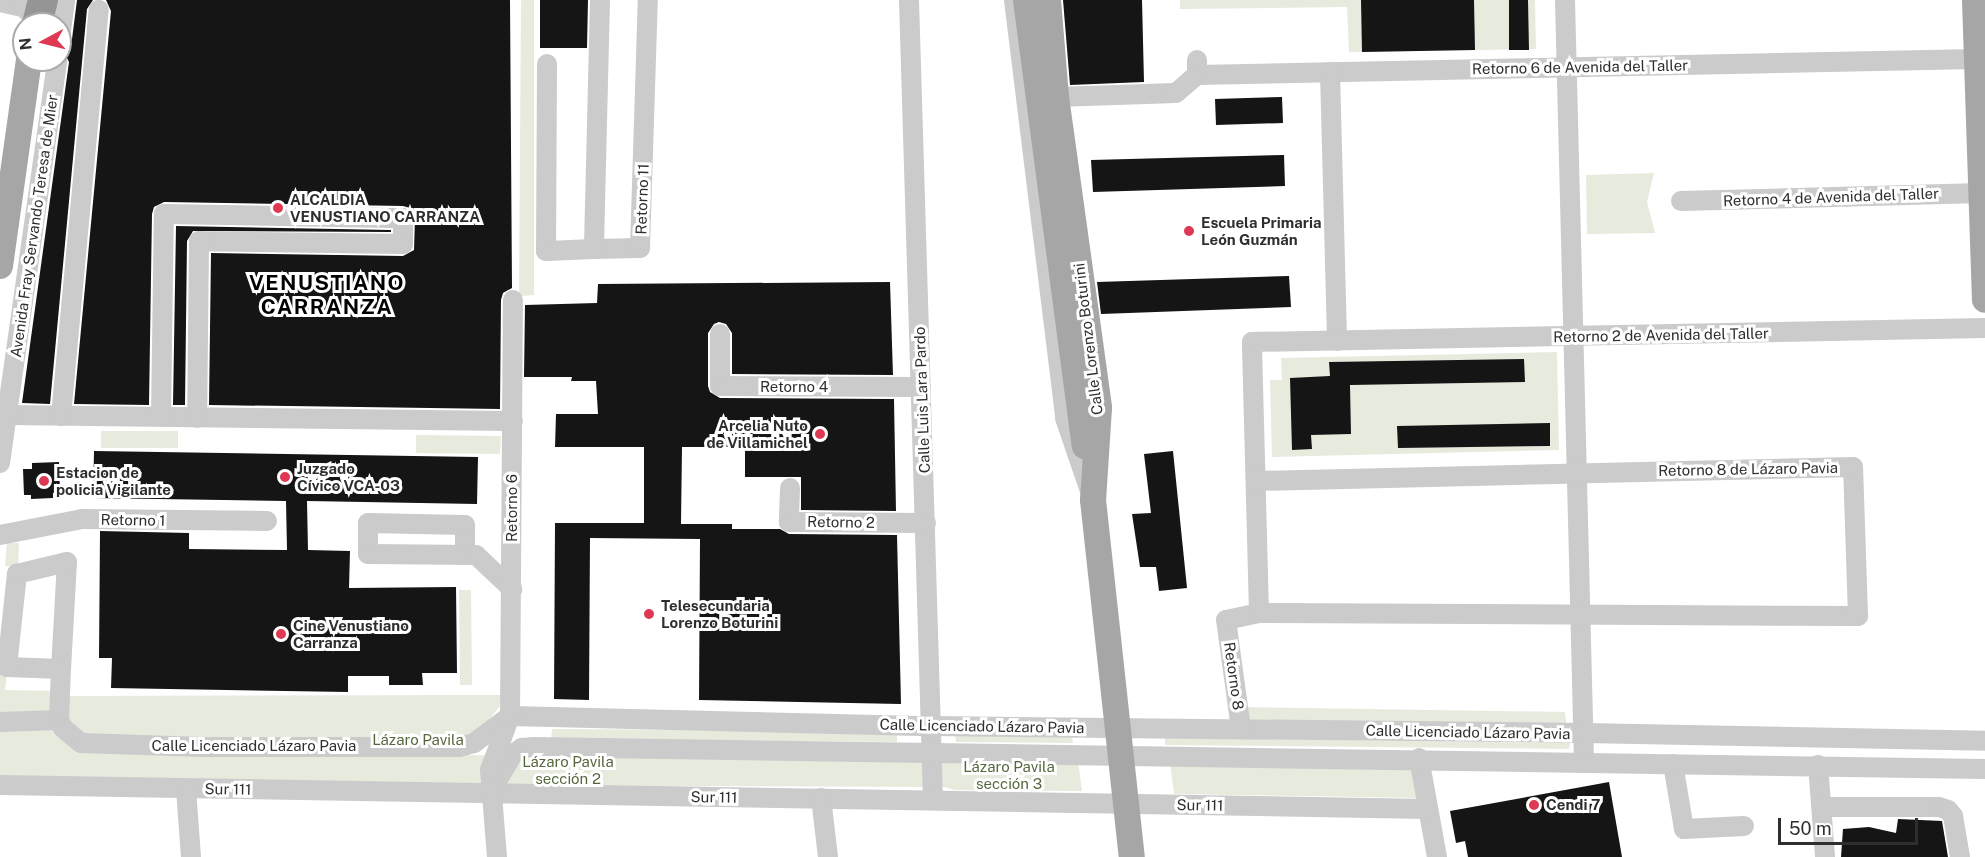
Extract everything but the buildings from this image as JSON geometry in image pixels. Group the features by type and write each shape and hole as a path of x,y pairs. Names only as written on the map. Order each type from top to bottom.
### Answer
{"main road":[{"path":"1026,0 1093,500"},
{"name":"Calle Lorenzo Boturini","path":"1048,0 1056,97 1098,408 1093,500 1132,857"},
{"path":"1975,0 1985,300"},
{"name":"Avenida Fray Servando Teresa de Mier","path":"0,266 27,72"}],"street":[{"path":"547,64 546,251 594,249 600,0"},
{"name":"Retorno 11","path":"594,249 640,248 648,0"},
{"name":"Calle Luis Lara Pardo","path":"909,0 933,800"},
{"path":"1014,0 1065,418 1093,500"},
{"path":"1565,0 1584,763"},
{"path":"0,2 25,8 28,12"},
{"path":"61,416 99,10"},
{"name":"Retorno 6 de Avenida del Taller","path":"1056,97 1176,93 1197,68 1330,72 1977,59"},
{"name":"Avenida Fray Servando Teresa de Mier","path":"0,463 54,72"},
{"path":"1330,72 1337,341"},
{"name":"Retorno 4 de Avenida del Taller","path":"1681,201 1982,192"},
{"path":"161,417 164,214 403,218 403,244 199,240 197,418"},
{"name":"Retorno 6","path":"497,857 490,793 490,770 510,716 513,300"},
{"name":"Retorno 2 de Avenida del Taller","path":"1256,481 1252,342 1985,328"},
{"name":"Retorno 4","path":"720,334 720,386 921,387"},
{"path":"7,416 513,421"},
{"name":"Retorno 8 de Lázaro Pavia","path":"1256,481 1853,467 1858,616 1259,613"},
{"path":"1256,481 1259,613"},
{"name":"Retorno 2","path":"790,488 789,522 926,523"},
{"name":"Retorno 1","path":"0,535 82,519 267,521"},
{"path":"465,555 465,525 368,523 368,554 465,555 476,555 512,589"},
{"path":"0,722 59,720 67,562 8,575 7,667 61,669"},
{"name":"Retorno 8","path":"1241,729 1226,620 1259,613"},
{"name":"Calle Licenciado Lázaro Pavia","path":"59,720 63,728 81,743 203,747 459,747 474,743 510,716 930,726 1584,733 1985,741"},
{"name":"Calle Licenciado Lázaro Pavia","path":"490,793 513,754 522,748 534,747 1419,758 1985,769"},
{"path":"1419,758 1437,857"},
{"path":"1673,764 1684,829 1744,826"},
{"path":"1818,765 1825,857"},
{"name":"Sur 111","path":"0,785 1428,809"},
{"path":"186,789 191,857"},
{"path":"821,798 828,857"},
{"path":"1822,807 1939,807 1948,810 1953,816 1960,857"}],"green space":[{"path":"521,0 534,0 534,295 519,296"},
{"path":"1180,0 1535,0 1536,49 1349,52 1347,7 1180,9"},
{"path":"1654,173 1647,202 1655,233 1587,234 1586,175"},
{"path":"1557,352 1559,450 1272,457 1270,380 1282,380 1281,358"},
{"path":"101,431 178,431 178,448 101,448"},
{"path":"416,435 501,436 500,454 416,453"},
{"path":"7,543 19,543 18,567 5,566"},
{"path":"459,590 471,590 472,685 460,685"},
{"name":"Lázaro Pavila","path":"0,673 7,673 5,690 56,691 66,696 503,695 503,702 461,755 1078,760 1082,791 955,790 944,787 455,785 0,778"},
{"path":"1243,707 1565,712 1567,729 1244,720"},
{"path":"552,729 897,731 897,742 551,739"},
{"path":"955,732 1071,733 1073,743 956,742"},
{"path":"1165,738 1570,743 1569,749 1165,745"},
{"path":"1170,762 1412,768 1417,798 1174,794"}],"place":[{"name":"ALCALDIA VENUSTIANO CARRANZA","path":"278,208"},
{"name":"Escuela Primaria León Guzmán","path":"1189,231"},
{"name":"Arcelia Nuto de Villamichel","path":"820,434"},
{"name":"Juzgado Cívico VCA-03","path":"285,477"},
{"name":"Estacion de policia Vigilante","path":"44,481"},
{"name":"Telesecundaria Lorenzo Boturini","path":"649,614"},
{"name":"Cine Venustiano Carranza","path":"281,634"},
{"name":"Cendi 7","path":"1534,805"}],"district":[{"name":"VENUSTIANO CARRANZA","path":"327,295"}],"park label":[{"name":"Lázaro Pavila sección 2","path":"568,770"},
{"name":"Lázaro Pavila sección 3","path":"1009,774"}]}
